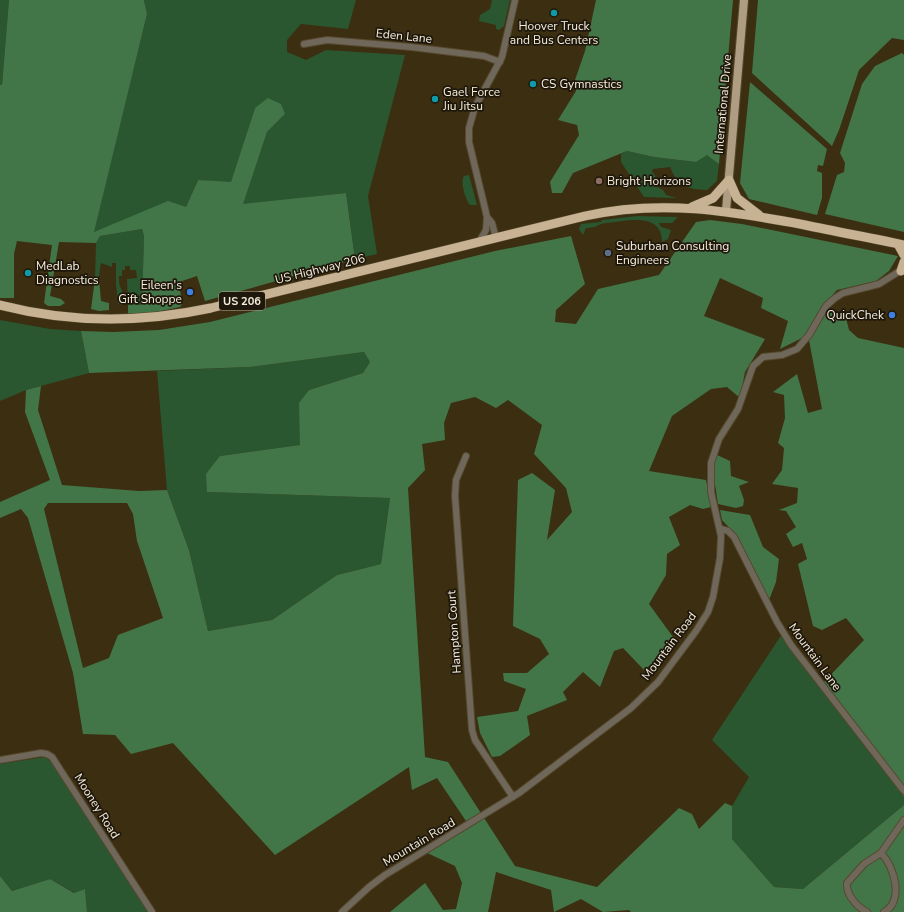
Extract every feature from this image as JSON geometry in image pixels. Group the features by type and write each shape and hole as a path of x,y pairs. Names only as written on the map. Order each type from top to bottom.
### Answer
{"highway":[{"path":"690,208 713,198 728,180 737,198 761,217"},
{"name":"US 206","path":"479,242 585,216 615,210 651,207 726,211 901,244"},
{"name":"US Highway 206","path":"0,305 47,315 85,318 127,319 176,314 218,306 479,242"},
{"path":"901,244 904,255"}],"main road":[{"name":"International Drive","path":"726,211 744,0"}],"street":[{"path":"479,242 486,230 487,217 472,154 469,132 474,111 500,62 515,0"},
{"name":"Eden Lane","path":"304,44 327,40 403,46 484,56 500,62"},
{"path":"487,217 492,223 496,238"},
{"name":"Mountain Road","path":"342,912 347,906 385,875 513,797 631,708 658,682 696,631 710,605 720,558 721,529 711,492 711,463 719,439 738,409 753,366 763,357 786,353 797,348 810,335 826,306 835,298 843,293 879,284 903,267"},
{"name":"Hampton Court","path":"466,456 456,480 455,496 472,730 475,740 513,797"},
{"name":"Mountain Lane","path":"721,529 728,531 734,537 777,622 791,645 904,791"},
{"name":"Mooney Road","path":"0,760 41,753 52,757 152,912"},
{"path":"867,912 854,901 848,890 847,883 864,864 881,853 904,820"},
{"path":"881,853 892,868 899,889 894,905 884,912"},
{"path":"347,906 351,912"}],"green space":[{"path":"0,0 9,0 2,85 0,85"},
{"path":"9,0 144,0 147,14 94,232 168,201 186,207 198,180 231,182 255,108 268,98 281,104 285,114 267,132 243,204 346,193 355,259 205,301 197,276 179,282 182,304 180,307 142,315 128,315 128,304 142,305 144,236 142,229 100,236 96,243 59,242 50,296 61,299 65,303 60,306 48,306 44,303 52,245 17,241 14,254 14,298 0,298 0,85 2,85"},
{"path":"144,0 356,0 348,29 301,24 287,40 287,52 306,60 326,50 405,55 368,196 377,254 355,259 346,193 242,205 267,132 285,114 255,108 231,183 198,180 186,207 93,232 147,14"},
{"path":"492,0 510,0 504,26 499,30 496,29 496,25 479,21 480,15 490,9"},
{"path":"596,0 733,0 719,164 707,155 696,162 654,157 627,151 573,173 562,193 552,193 550,182 579,135 577,125 558,120 576,91 575,80 585,51"},
{"path":"758,0 904,0 904,40 892,38 859,70 839,130 832,146 752,73"},
{"path":"902,53 904,55 904,232 825,214 837,175 844,172 845,163 840,153 862,84 875,66"},
{"path":"750,82 827,149 823,166 818,165 817,171 822,173 822,198 817,215 749,199 740,183"},
{"path":"627,151 654,157 696,162 707,154 719,164 717,181 707,190 693,189 680,182 670,167 653,169 652,171 656,177 652,184 663,190 666,195 677,198 644,197 621,162 621,154"},
{"path":"469,175 477,205 470,205 466,199 463,179 464,176"},
{"path":"637,216 678,217 672,223 659,223 661,227 671,230 668,239 662,242 660,232 656,226 650,222 642,220 623,221 586,228 583,235 579,229 581,224"},
{"path":"710,220 742,224 898,256 889,271 876,281 837,290 820,309 846,318 849,330 858,338 904,348 904,797 822,684 864,640 846,618 822,630 813,626 798,564 807,559 802,543 793,547 786,534 796,527 786,511 779,510 797,503 798,488 772,484 782,470 784,448 778,443 785,418 784,395 773,392 797,374 808,413 822,409 808,335 780,349 788,321 761,308 763,298 720,278 704,316 765,339 745,372 740,398 727,387 711,389 672,416 649,471 706,480 711,507 703,509 690,505 669,517 680,545 667,554 666,575 649,604 673,637 659,658 644,670 623,648 614,651 600,687 583,672 563,692 567,700 527,716 530,735 500,756 492,757 480,733 477,717 518,711 526,689 504,681 503,673 527,673 549,654 540,639 513,626 518,480 532,473 555,490 547,540 572,512 566,488 534,454 542,425 508,400 496,408 475,397 451,403 444,423 445,440 422,444 425,470 408,488 425,757 448,762 515,866 597,887 679,808 692,814 699,829 725,803 732,806 732,839 774,887 803,889 904,805 904,912 631,912 629,910 603,912 581,899 554,912 551,890 496,872 488,912 390,912 425,883 443,910 456,909 462,883 455,866 423,851 468,824 437,778 412,790 409,767 275,855 173,743 131,754 115,735 83,734 73,673 28,518 21,509 0,518 0,502 50,480 25,412 26,390 41,386 38,410 62,485 139,491 167,490 189,550 208,631 272,620 337,575 381,564 390,498 207,492 206,474 220,456 300,445 299,403 309,390 363,373 370,362 364,352 250,367 89,373 81,331 113,332 159,330 210,322 495,251 571,236 585,284 556,310 555,322 576,324 598,289 659,275 696,222","holes":["48,503 127,503 133,514 137,541 163,618 118,635 109,658 83,668 44,509"]},
{"path":"142,229 144,236 142,305 128,304 127,279 137,278 136,270 130,270 130,266 125,266 125,270 122,270 122,276 119,276 120,285 125,299 124,305 118,304 116,263 112,263 112,267 101,263 99,276 95,279 96,243 100,236"},
{"path":"95,279 99,279 101,301 109,303 109,310 99,311 91,309"},
{"path":"0,320 50,329 81,331 89,373 26,390 0,401"},
{"path":"364,352 370,362 363,373 309,390 300,445 220,456 207,492 390,498 381,564 337,575 272,620 208,631 189,550 167,490 157,371 250,367"},
{"path":"715,454 730,461 731,476 749,482 739,486 744,500 743,506 736,508 718,504 714,478"},
{"path":"720,510 750,515 763,547 779,559 776,582 769,600 737,536 722,520"},
{"path":"784,631 904,797 904,805 803,889 774,887 732,839 732,806 749,777 712,740"},
{"path":"45,757 53,764 148,912 87,912 85,889 75,893 50,879 12,891 0,876 0,764"},
{"path":"0,876 12,891 50,879 74,893 85,889 87,912 0,912"}],"place":[{"name":"Hoover Truck and Bus Centers","path":"554,13"},
{"name":"CS Gymnastics","path":"533,84"},
{"name":"Gael Force Jiu Jitsu","path":"435,99"},
{"name":"Bright Horizons","path":"599,181"},
{"name":"Suburban Consulting Engineers","path":"608,253"},
{"name":"MedLab Diagnostics","path":"28,273"},
{"name":"Eileen's Gift Shoppe","path":"190,292"},
{"name":"QuickChek","path":"892,315"}]}
